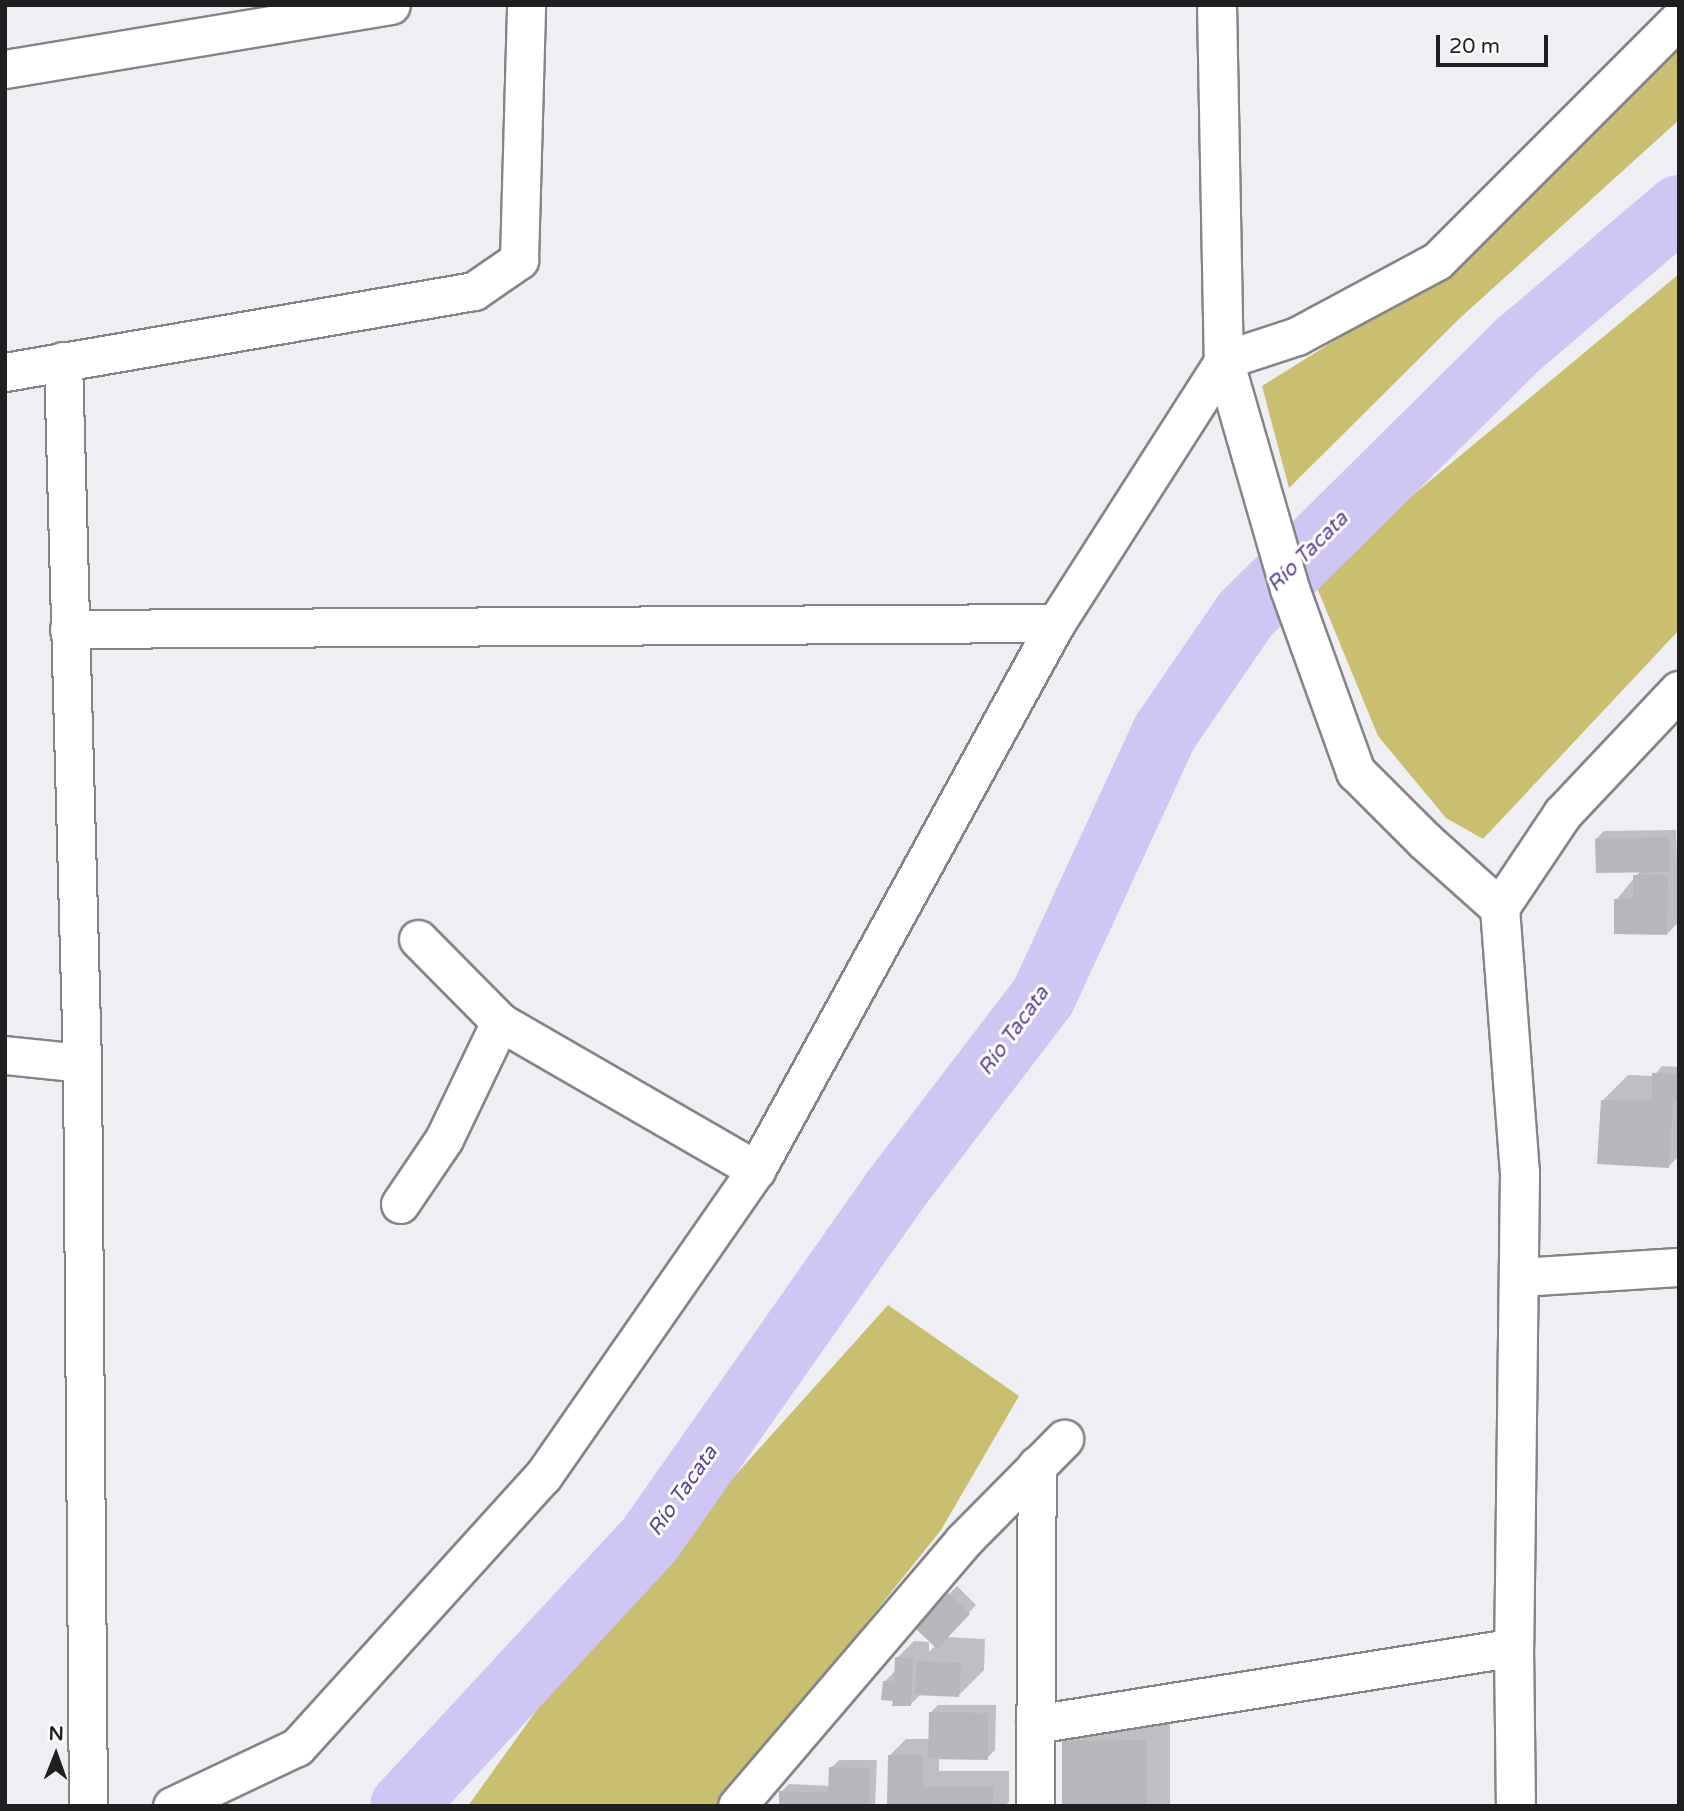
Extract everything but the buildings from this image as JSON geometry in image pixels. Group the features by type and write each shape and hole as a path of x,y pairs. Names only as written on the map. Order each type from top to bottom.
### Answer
{"street":[{"path":"5,372 474,291 519,260 526,5"},
{"path":"1217,5 1224,360 1271,515 1290,589 1356,772 1425,841 1500,908"},
{"path":"5,69 380,6"},
{"path":"172,1806 297,1747 543,1476 756,1170 1056,623 1224,360 1297,336 1437,261 1679,19"},
{"path":"64,361 82,1063 89,1806"},
{"path":"69,629 1056,623"},
{"path":"1516,1806 1514,1647 1520,1173 1500,908 1563,814 1679,691"},
{"path":"418,939 500,1022 756,1170"},
{"path":"400,1204 444,1139 500,1022"},
{"path":"5,1055 82,1063"},
{"path":"1519,1276 1679,1267"},
{"path":"749,1799 963,1541 1064,1439"},
{"path":"1035,1806 1037,1465"},
{"path":"1035,1724 1514,1647"}],"shaded area":[{"path":"1679,38 1679,120 1460,318 1289,488 1262,386 1443,273"},
{"path":"1679,274 1679,630 1483,839 1446,818 1378,736 1313,578"},
{"path":"888,1305 1019,1396 941,1530 739,1782 716,1806 468,1806 584,1644"}],"waterway":[{"name":"Río Tacata","path":"403,1806 650,1539 893,1193 1043,997 1165,732 1245,615 1519,344 1679,208"}]}
